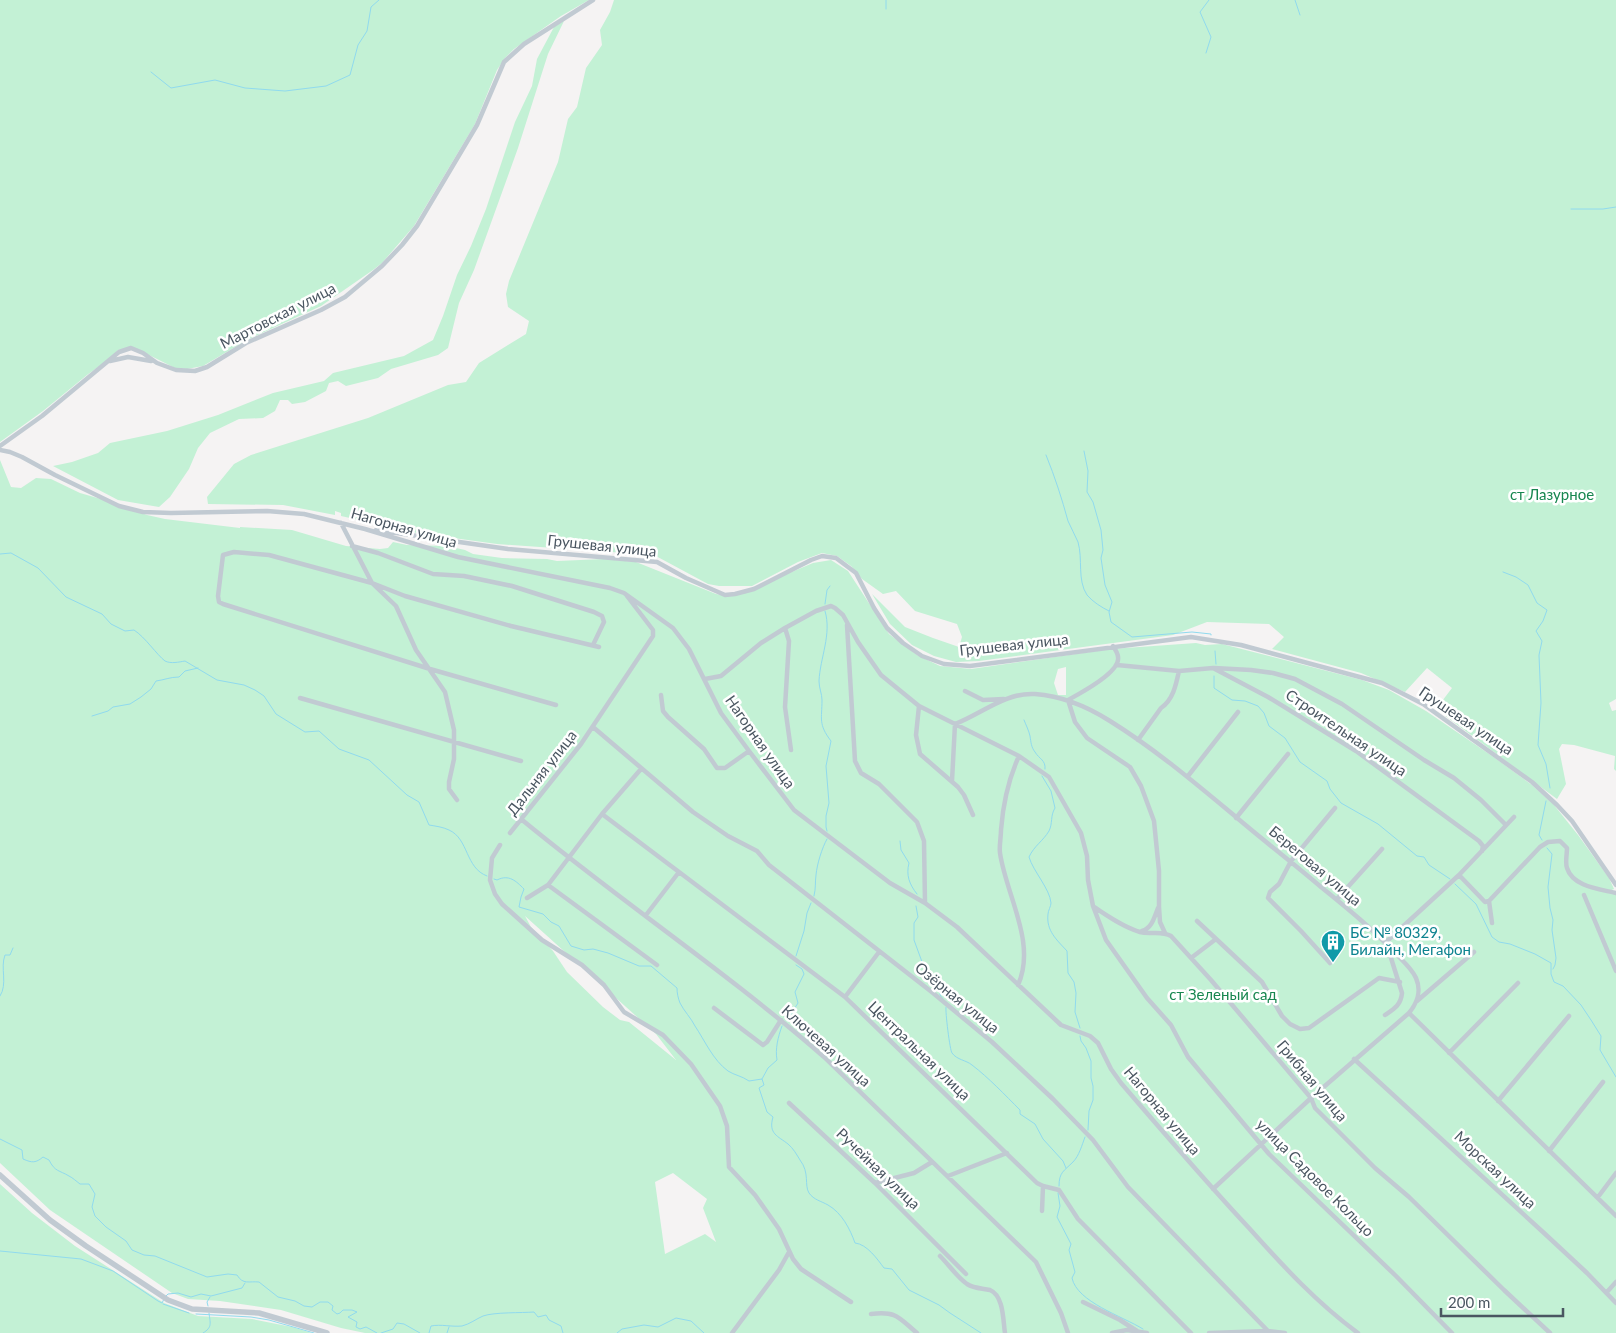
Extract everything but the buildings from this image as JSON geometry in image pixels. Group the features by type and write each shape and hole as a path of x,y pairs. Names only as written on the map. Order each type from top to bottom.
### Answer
{"street":[{"name":"Мартовская улица","path":"0,448 109,362 119,352 131,348 144,353 157,363 176,370 195,371 207,367 246,343 321,310 345,297 382,266 417,226 477,125 504,62 524,44 593,0"},
{"path":"109,362 128,357 144,358 157,363"},
{"name":"Нагорная улица","path":"0,448 22,457 119,506 143,512 267,511 304,514 365,529 458,556 610,588 624,593 673,628 689,649 721,713 794,810 890,883 925,902 957,927 1061,1025 1090,1036 1098,1042 1111,1070 1121,1083 1213,1189 1293,1276 1341,1321 1358,1333"},
{"path":"341,523 372,584 401,613 416,650 445,692 454,730 454,758 449,789 457,800"},
{"name":"Грушевая улица","path":"365,529 508,548 657,562 686,578 725,595 754,588 822,556 836,558 856,573 883,621 903,644 922,656 944,664 970,666 1191,637 1218,640 1382,683 1423,704 1532,782 1572,821 1616,885"},
{"path":"352,546 378,553 433,574 464,576 512,586 594,612 602,616 604,622 593,645"},
{"path":"556,705 430,669 222,604 219,602 218,596 223,555 234,552 269,555 511,626 599,647"},
{"name":"Дальняя улица","path":"510,833 582,744 653,636 653,630 624,593"},
{"name":"улица Садовое Кольцо","path":"705,679 721,676 762,643 785,628 816,611 831,606 836,608 847,622 881,675 919,706 1019,756 1049,777 1081,833 1087,856 1088,880 1093,906 1106,940 1147,998 1171,1025 1188,1057 1269,1154 1396,1276 1452,1333"},
{"path":"847,622 855,761 860,772 879,784 917,822 924,840 925,902"},
{"path":"785,628 790,641 785,707 791,750"},
{"path":"1093,906 1139,932 1165,932 1160,922 1159,871 1154,822 1141,786 1130,767 1087,738 1075,722 1068,700 1092,687 1117,665 1119,658 1113,646"},
{"path":"1117,665 1179,671 1213,668 1251,670 1295,678 1342,704 1424,760 1454,778 1481,800 1506,825"},
{"name":"Строительная улица","path":"1213,668 1268,697 1356,752 1479,841 1483,846 1482,851"},
{"path":"1138,740 1173,694 1179,671"},
{"path":"965,691 983,700 1006,699"},
{"name":"Береговая улица","path":"955,724 1020,694 1036,694 1068,700 1109,720 1188,776 1386,942 1414,974 1418,985 1417,1001"},
{"path":"661,695 663,711 704,749 717,768 725,768 748,751"},
{"path":"300,698 521,761"},
{"path":"919,706 916,735 920,754 952,781 964,795 973,815"},
{"path":"1188,776 1238,712"},
{"path":"952,781 955,724"},
{"name":"Озёрная улица","path":"593,727 706,821 728,836 757,851 769,865 992,1042 1053,1099 1093,1140 1128,1187 1268,1331"},
{"path":"1236,818 1288,754"},
{"path":"1018,984 1024,972 1022,934 1004,872 1000,851 1002,806 1010,775 1019,756"},
{"path":"527,898 548,885 602,814 641,768"},
{"path":"1330,963 1268,898 1270,892 1279,884 1291,861 1335,808"},
{"name":"Центральная улица","path":"602,814 844,997 1043,1186 1059,1190 1078,1219 1191,1333"},
{"path":"1385,1016 1397,1006 1401,1000 1402,993 1386,942 1459,875 1514,818"},
{"name":"Ключевая улица","path":"521,819 781,1020 824,1057 1036,1262 1061,1313 1068,1333"},
{"path":"1489,901 1540,847 1548,842 1560,841 1567,848 1567,868 1572,876 1581,883 1616,893"},
{"path":"500,845 492,858 490,880 495,894 502,904 542,940 582,965 604,985 624,1012 663,1035 690,1064 720,1106 727,1126 729,1167 755,1195 779,1228 789,1252 801,1269 851,1302"},
{"path":"1337,899 1382,850"},
{"path":"646,915 679,872"},
{"path":"1459,875 1485,902 1489,901"},
{"path":"548,885 657,965"},
{"path":"1584,895 1616,971"},
{"path":"1489,901 1492,923"},
{"path":"1139,932 1149,928 1159,907"},
{"path":"1197,922 1262,982 1282,1016 1290,1024 1300,1029 1305,1029 1314,1024 1380,978 1400,982"},
{"name":"Грибная улица","path":"1165,932 1171,936 1211,980 1311,1098 1315,1108 1375,1168 1410,1197 1550,1333"},
{"path":"1190,958 1216,938"},
{"path":"844,997 879,952"},
{"path":"1213,1189 1354,1059 1408,1013 1417,1001 1474,952"},
{"path":"1449,1053 1518,983"},
{"path":"714,1008 762,1045 767,1042 781,1020"},
{"path":"1408,1013 1616,1216"},
{"path":"1498,1101 1569,1016"},
{"name":"Морская улица","path":"1354,1059 1544,1233 1607,1292 1616,1303"},
{"path":"1549,1151 1603,1082"},
{"name":"Ручейная улица","path":"789,1103 875,1183 966,1274"},
{"path":"948,1176 1007,1153"},
{"path":"875,1183 914,1173 932,1162"},
{"path":"1598,1197 1616,1173"},
{"path":"0,1175 50,1220 165,1298 192,1308 259,1313 328,1333"},
{"path":"1042,1211 1043,1186"},
{"path":"732,1333 779,1270 789,1252"},
{"path":"940,1256 968,1284 978,1289 991,1290 998,1298 1005,1333"},
{"path":"1607,1292 1616,1282"},
{"path":"1084,1302 1137,1331"},
{"path":"871,1314 887,1312 895,1314 917,1333"},
{"path":"1112,1333 1127,1330 1147,1333"},
{"path":"1209,1333 1268,1331 1285,1333"}],"green space":[{"path":"0,0 589,0 561,16 514,49 505,58 497,70 475,124 414,226 382,263 373,270 321,306 247,340 203,366 187,369 175,368 135,348 118,350 43,411 0,442"},
{"name":"ст Лазурное","path":"614,0 1616,0 1616,699 1609,703 1612,711 1616,710 1616,771 1614,769 1615,756 1574,745 1562,744 1559,749 1566,784 1557,799 1436,709 1452,688 1427,668 1405,692 1361,673 1272,649 1284,637 1269,624 1207,622 1173,635 979,661 956,662 934,656 912,645 890,624 872,594 905,627 959,647 962,637 957,624 915,611 896,591 883,594 862,579 851,566 837,556 822,553 798,562 752,586 719,586 708,584 654,555 497,544 417,533 341,516 341,513 335,511 335,515 283,505 208,504 207,497 234,464 251,455 368,418 448,385 466,382 479,363 526,334 529,321 508,307 506,294 509,281 558,162 568,119 577,107 586,68 602,45 600,30"},
{"path":"564,21 548,54 518,148 474,270 459,303 448,348 438,355 391,369 378,378 346,386 338,381 329,383 326,391 305,402 292,404 288,400 280,400 275,411 263,418 239,419 210,433 198,448 189,469 170,497 159,507 118,500 53,466 98,453 110,443 167,431 218,415 273,393 324,381 333,373 404,356 433,340 457,275 486,209 515,122 532,86 537,59 554,27"},
{"name":"ст Зеленый сад","path":"0,460 11,487 21,488 36,478 51,479 80,493 165,519 240,528 292,530 346,546 380,549 388,548 393,542 407,545 447,546 473,554 502,558 557,561 604,559 636,562 716,594 727,596 737,595 813,563 831,560 848,571 889,634 917,655 940,666 971,669 1111,649 1196,643 1205,645 1222,644 1362,680 1389,690 1426,711 1532,785 1554,805 1578,835 1609,878 1614,889 1607,892 1616,894 1616,1333 365,1333 341,1328 281,1310 220,1301 188,1299 172,1293 50,1210 0,1163","holes":["1066,667 1066,695 1058,695 1054,683 1058,669","525,916 656,1034 676,1060 629,1022 620,1020 603,1007 567,972 553,951 531,927","673,1173 707,1199 703,1208 716,1242 705,1234 665,1254 655,1182"]},
{"path":"0,1184 32,1213 75,1246 164,1303 198,1316 252,1319 312,1333 0,1333"}],"waterway":[{"path":"151,72 171,88 215,80 245,88 285,91 326,86 350,75 358,45 367,31 371,7 379,0"},
{"path":"886,0 886,9"},
{"path":"1206,53 1211,37 1200,12 1209,0"},
{"path":"1295,0 1300,15"},
{"path":"1571,209 1616,207"},
{"path":"1084,451 1088,471 1087,492 1093,502 1101,530 1103,550 1101,558 1105,585 1112,602 1109,612 1111,622 1132,637 1192,632 1211,635"},
{"path":"1046,455 1068,521 1078,542 1084,589 1092,600 1109,611"},
{"path":"0,554 11,553 38,568 66,597 102,614 111,624 125,631 134,630 165,661 172,663 185,661 217,680 244,685 255,690 264,696 276,714 305,732 319,731 339,749 369,760 407,795 419,802 429,825 444,828 455,834 475,867 487,876"},
{"path":"1503,572 1516,577 1528,585 1537,603 1547,610 1543,621 1536,631 1542,641 1539,655 1541,703 1538,745 1546,764 1550,788"},
{"path":"825,604 827,590 830,586"},
{"path":"825,611 827,628 819,686 822,698 822,726 831,741 826,766 829,803 826,816 827,831"},
{"path":"1215,651 1216,664"},
{"path":"92,716 108,711 113,707 130,704 151,689 156,681 179,677 185,671 198,668"},
{"path":"1214,676 1214,688 1232,700 1245,701 1258,706 1264,713 1269,726 1285,738 1300,762 1327,781 1330,789 1341,803 1378,824 1417,856 1424,857 1429,865 1450,879"},
{"path":"1024,720 1030,734 1031,744 1043,762 1045,769"},
{"path":"1042,776 1051,791 1055,808 1049,831 1029,857 1050,898 1051,903 1048,913 1050,930 1067,951 1068,973 1074,982 1076,993 1075,1012 1080,1028"},
{"path":"1542,840 1539,835 1546,801"},
{"path":"814,896 817,866 827,839"},
{"path":"900,841 901,850 909,863 909,879 917,894"},
{"path":"1547,848 1552,854 1548,887 1556,958 1553,969"},
{"path":"494,879 509,878 518,883 524,889 519,907 543,914 551,922 559,926 571,946 584,950 593,949 608,953 639,966 651,966 677,988 680,1003 723,1067 749,1081 762,1079 764,1085 759,1088 767,1112 773,1117 773,1131 792,1147 803,1165 809,1193 815,1199 833,1208 848,1227 855,1243 868,1249 884,1268 892,1269 909,1290 939,1305 981,1333"},
{"path":"1455,884 1476,904 1492,937 1499,942 1510,944 1535,954 1551,963 1551,974 1554,982 1563,986 1581,1005 1601,1036 1600,1050 1616,1077"},
{"path":"796,956 811,903"},
{"path":"916,906 918,917 914,923 914,940 925,970 935,979"},
{"path":"0,996 4,981 3,965 5,955 10,955 13,948"},
{"path":"787,1020 798,1003 795,992 804,974 802,969 796,965"},
{"path":"941,984 940,995 943,999"},
{"path":"946,1007 952,1053 956,1057 970,1063 1020,1110 1020,1114 1035,1124 1043,1139 1063,1161 1066,1168"},
{"path":"762,1079 768,1068 777,1060 777,1043 782,1026"},
{"path":"1080,1036 1091,1061 1093,1100 1089,1111 1088,1130"},
{"path":"1059,1186 1061,1175 1077,1157 1085,1137"},
{"path":"0,1139 22,1150 23,1159 34,1162 43,1157 49,1160 55,1169 80,1184 89,1184 95,1194 92,1207 95,1216 106,1227 126,1241 132,1250 144,1255 155,1256 207,1277 228,1274 237,1275 247,1282 259,1282 278,1297 295,1301 304,1306 312,1307 320,1302 328,1302 333,1306 332,1310 337,1314 343,1310 352,1310 357,1312 348,1317 357,1322 356,1327 360,1329 366,1327 377,1333"},
{"path":"1058,1193 1060,1206 1057,1217 1071,1244 1069,1250 1075,1272 1072,1278 1076,1287 1082,1294 1102,1308 1143,1329"},
{"path":"0,1251 81,1259 113,1271 162,1303 164,1299"},
{"path":"166,1296 178,1293 191,1297 201,1294 211,1296 242,1288 245,1283"},
{"path":"208,1306 207,1302 210,1297"},
{"path":"163,1304 189,1313"},
{"path":"429,1333 431,1326 462,1326 488,1315 534,1312 538,1317 546,1315 549,1320 561,1326 563,1333"},
{"path":"203,1333 210,1327 209,1313"},
{"path":"196,1314 251,1317 269,1320 314,1333"},
{"path":"617,1333 622,1329 644,1325 658,1327 676,1318 691,1321 704,1333"},
{"path":"381,1333 393,1329 397,1323 404,1324 420,1333"},
{"path":"447,1333 449,1327"}],"place":[{"name":"БС № 80329, Билайн, Мегафон","path":"1333,963"}]}
